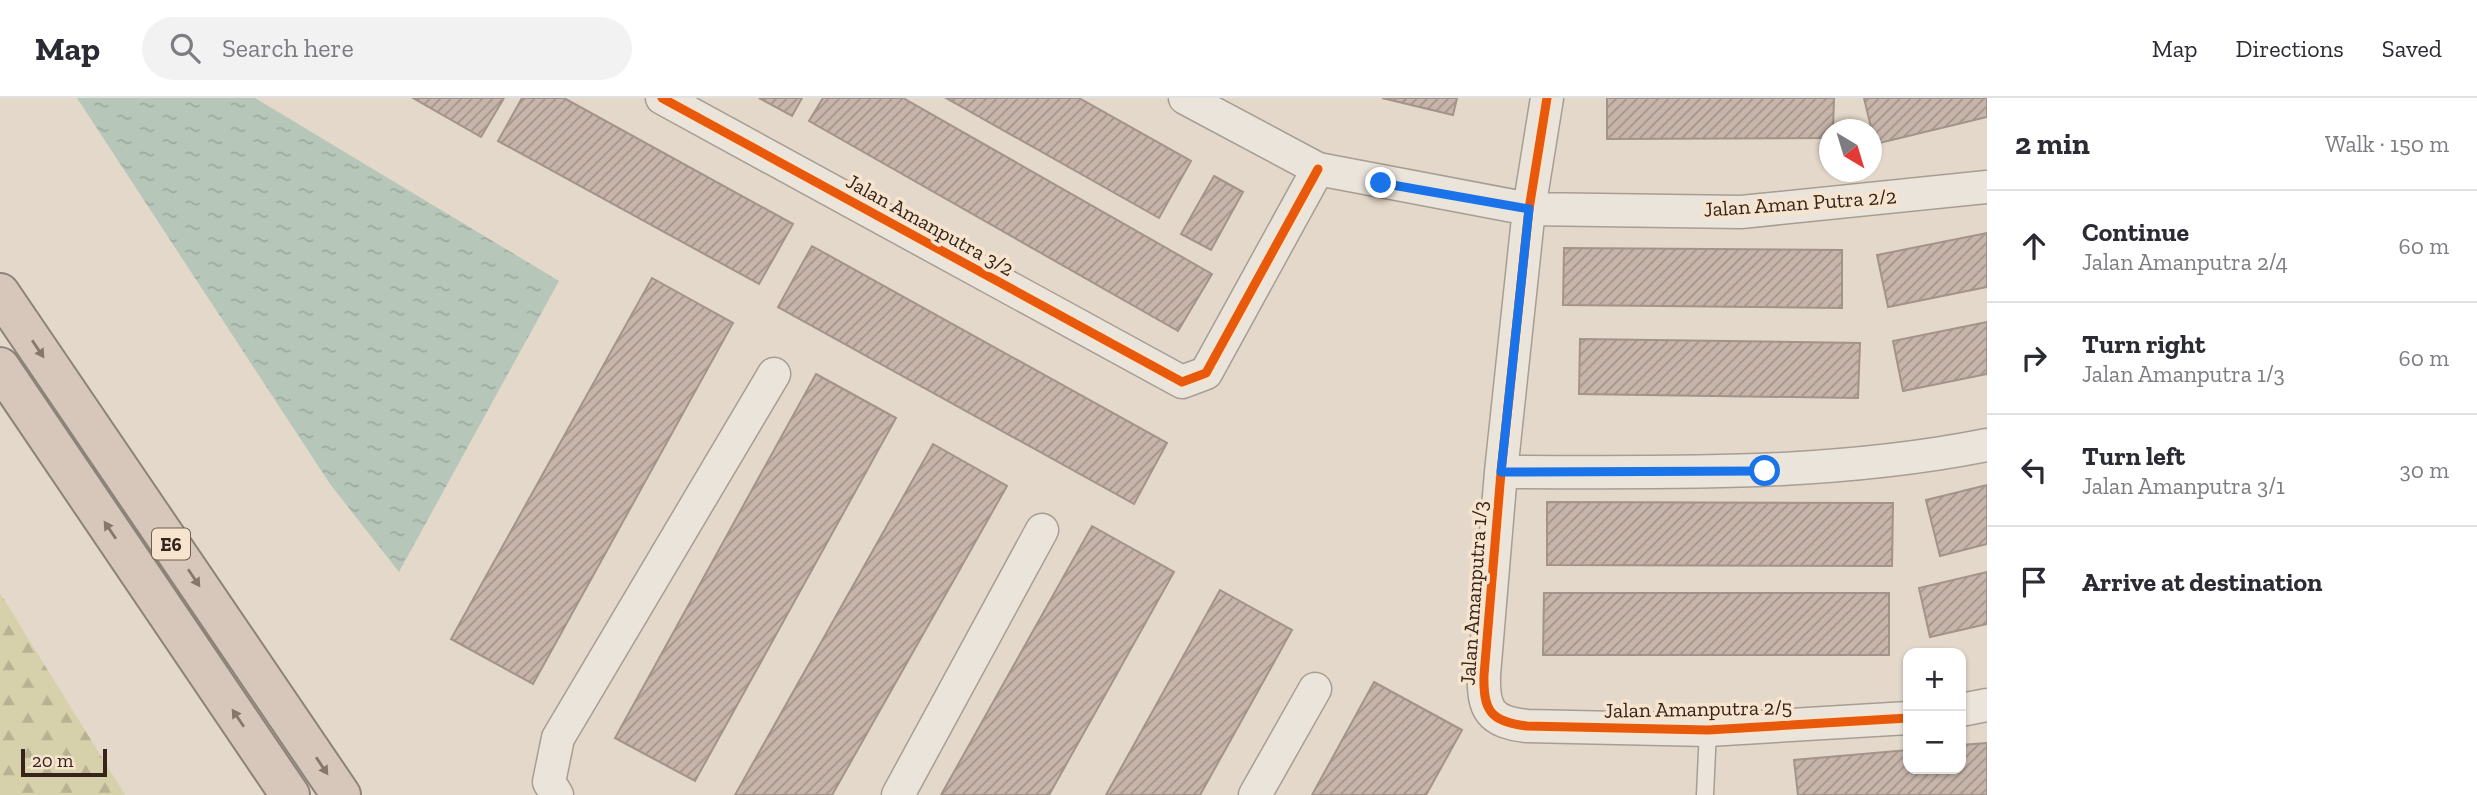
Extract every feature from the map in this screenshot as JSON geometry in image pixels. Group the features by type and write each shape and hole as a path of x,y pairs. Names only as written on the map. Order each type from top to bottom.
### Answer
{"highway":[{"name":"E6","path":"0,293 341,795"},
{"name":"E6","path":"0,367 290,795"}],"street":[{"name":"Jalan Amanputra 3/2","path":"662,98 1182,382 1206,373 1318,169"},
{"name":"Jalan Aman Putra 2/2","path":"1185,98 1318,169 1529,209 1741,212 1987,187"},
{"name":"Jalan Amanputra 1/3","path":"1491,714 1483,696 1501,472 1529,209 1547,98"},
{"path":"557,795 548,782 558,738 774,374"},
{"path":"1501,472 1765,471 1931,456 1987,445"},
{"path":"898,795 1042,530"},
{"path":"1255,795 1315,689"},
{"path":"1966,709 1987,705"},
{"name":"Jalan Amanputra 2/5","path":"1491,714 1507,724 1527,726 1707,730 1903,718"}],"lane":[{"path":"1706,795 1707,730"}],"green space":[{"path":"0,593 125,795 0,795"}],"water":[{"path":"77,98 255,98 559,281 399,572 330,484"}],"building":[{"path":"413,98 504,98 481,137"},
{"path":"522,98 564,98 793,224 759,284 498,141"},
{"path":"759,98 802,98 792,116"},
{"path":"823,98 903,98 1212,274 1178,331 809,121"},
{"path":"946,98 1079,98 1191,161 1159,218"},
{"path":"1382,98 1457,98 1453,115"},
{"path":"1607,98 1834,98 1833,119 1819,119 1819,138 1607,139"},
{"path":"1864,98 1987,98 1987,117 1882,142 1882,119 1869,119"},
{"path":"1214,176 1243,192 1211,250 1181,234"},
{"path":"1987,233 1987,287 1888,307 1877,255"},
{"path":"812,246 1167,443 1134,504 778,307"},
{"path":"1564,248 1842,250 1842,308 1563,305"},
{"path":"652,278 733,323 533,684 451,639"},
{"path":"1987,322 1987,374 1903,391 1893,341"},
{"path":"1580,339 1860,343 1858,398 1579,394"},
{"path":"816,374 896,418 695,781 615,738"},
{"path":"933,444 1007,486 832,795 735,795"},
{"path":"1987,485 1987,544 1940,556 1926,500"},
{"path":"1547,502 1893,503 1892,566 1547,565"},
{"path":"1092,526 1174,572 1049,795 941,795"},
{"path":"1987,572 1987,624 1930,637 1919,588"},
{"path":"1220,590 1292,630 1200,795 1106,795"},
{"path":"1544,593 1889,593 1889,655 1543,655"},
{"path":"1374,682 1462,730 1426,795 1312,795"},
{"path":"1987,743 1987,795 1798,795 1794,760 1903,750 1903,774 1966,774 1966,745"}],"cycle path":[{"path":"662,98 1182,382 1206,373 1318,169"},
{"path":"1547,98 1529,209 1501,472 1484,675 1485,697 1491,712 1505,721 1527,726 1708,730 1903,718"}],"route":[{"path":"1381,183 1529,209 1501,472 1765,471"}]}
